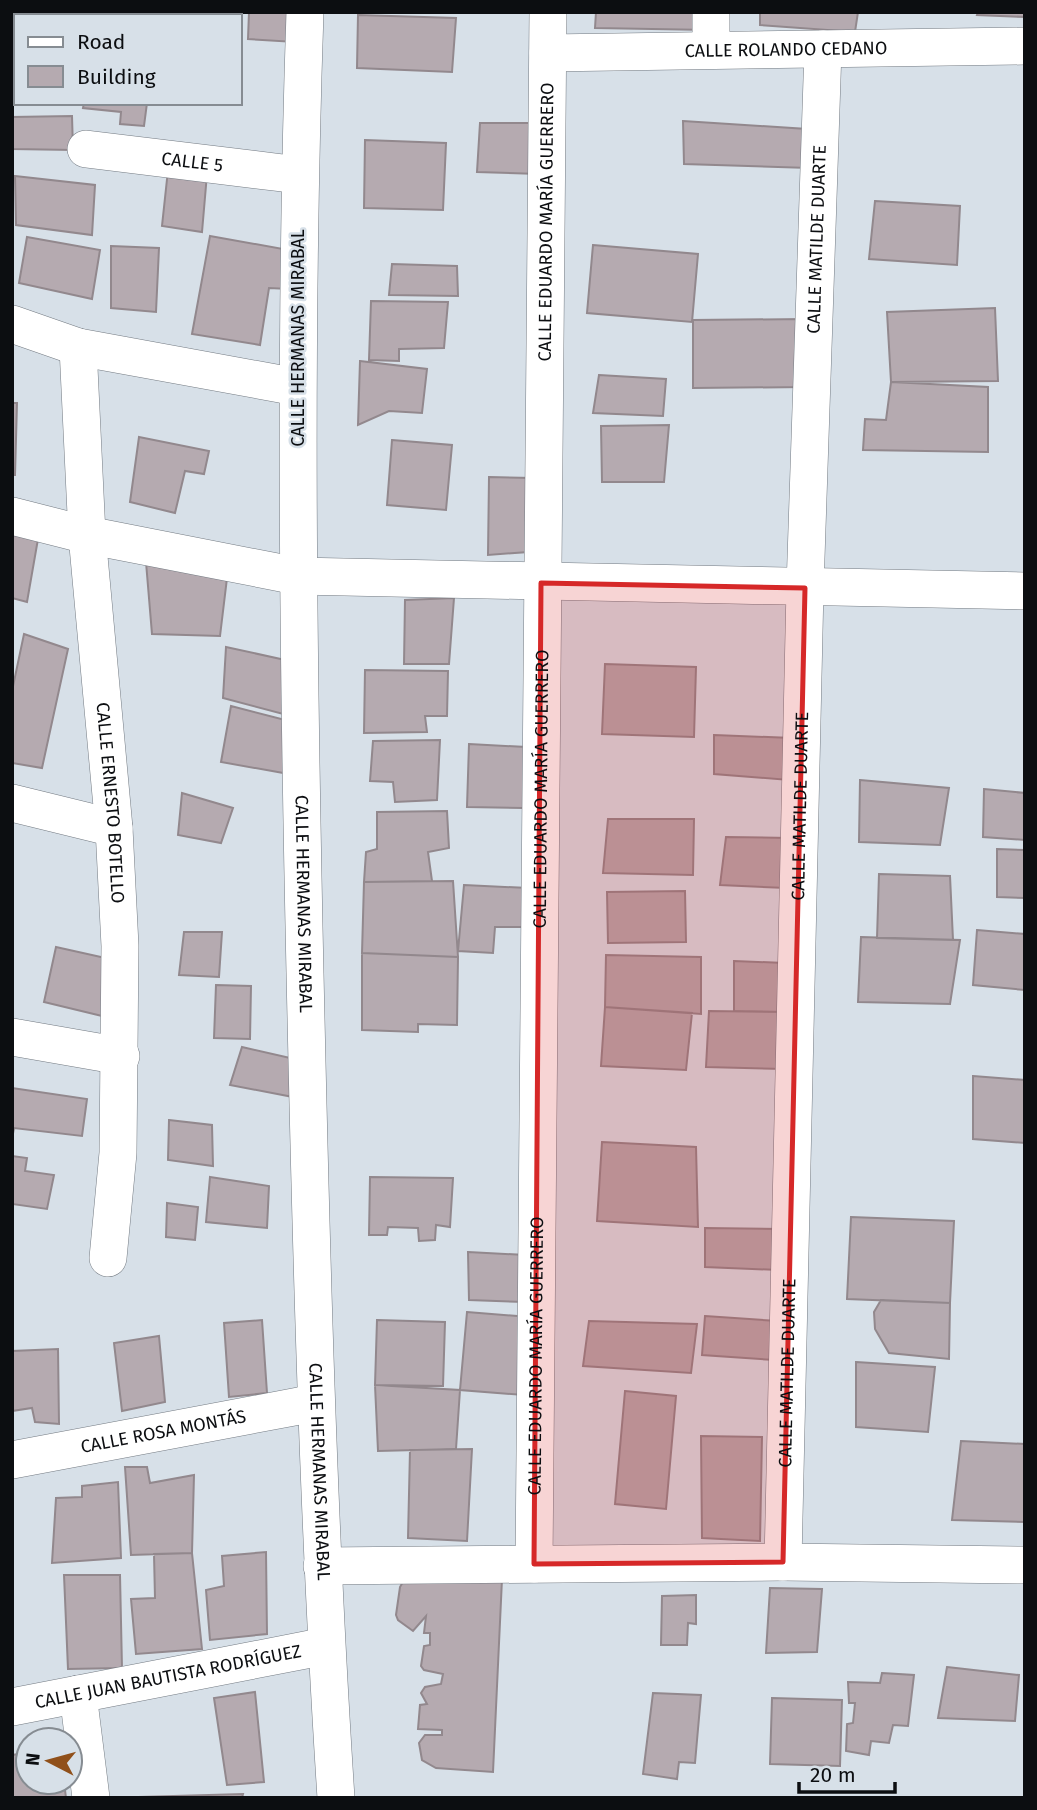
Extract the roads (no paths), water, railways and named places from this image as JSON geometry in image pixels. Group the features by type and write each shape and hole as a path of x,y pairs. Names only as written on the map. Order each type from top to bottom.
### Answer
{"street":[{"name":"CALLE HERMANAS MIRABAL","path":"305,12 299,175 297,576 315,1403 335,1798"},
{"name":"CALLE EDUARDO MARÍA GUERRERO","path":"534,1564 548,12"},
{"path":"711,50 712,12"},
{"name":"CALLE ROLANDO CEDANO","path":"548,54 1025,46"},
{"name":"CALLE MATILDE DUARTE","path":"783,1562 806,588 822,49"},
{"name":"CALLE 5","path":"86,149 299,175"},
{"path":"12,324 78,347 298,387"},
{"name":"CALLE ERNESTO BOTELLO","path":"78,347 87,535 114,828 121,1056 117,1153 108,1258"},
{"path":"12,516 87,535 297,576 1025,591"},
{"path":"12,803 114,828"},
{"path":"12,1037 121,1056"},
{"name":"CALLE ROSA MONTÁS","path":"12,1460 315,1403"},
{"path":"322,1566 783,1562 1025,1565"},
{"name":"CALLE JUAN BAUTISTA RODRÍGUEZ","path":"12,1707 326,1646"},
{"path":"78,1695 91,1798"}]}
